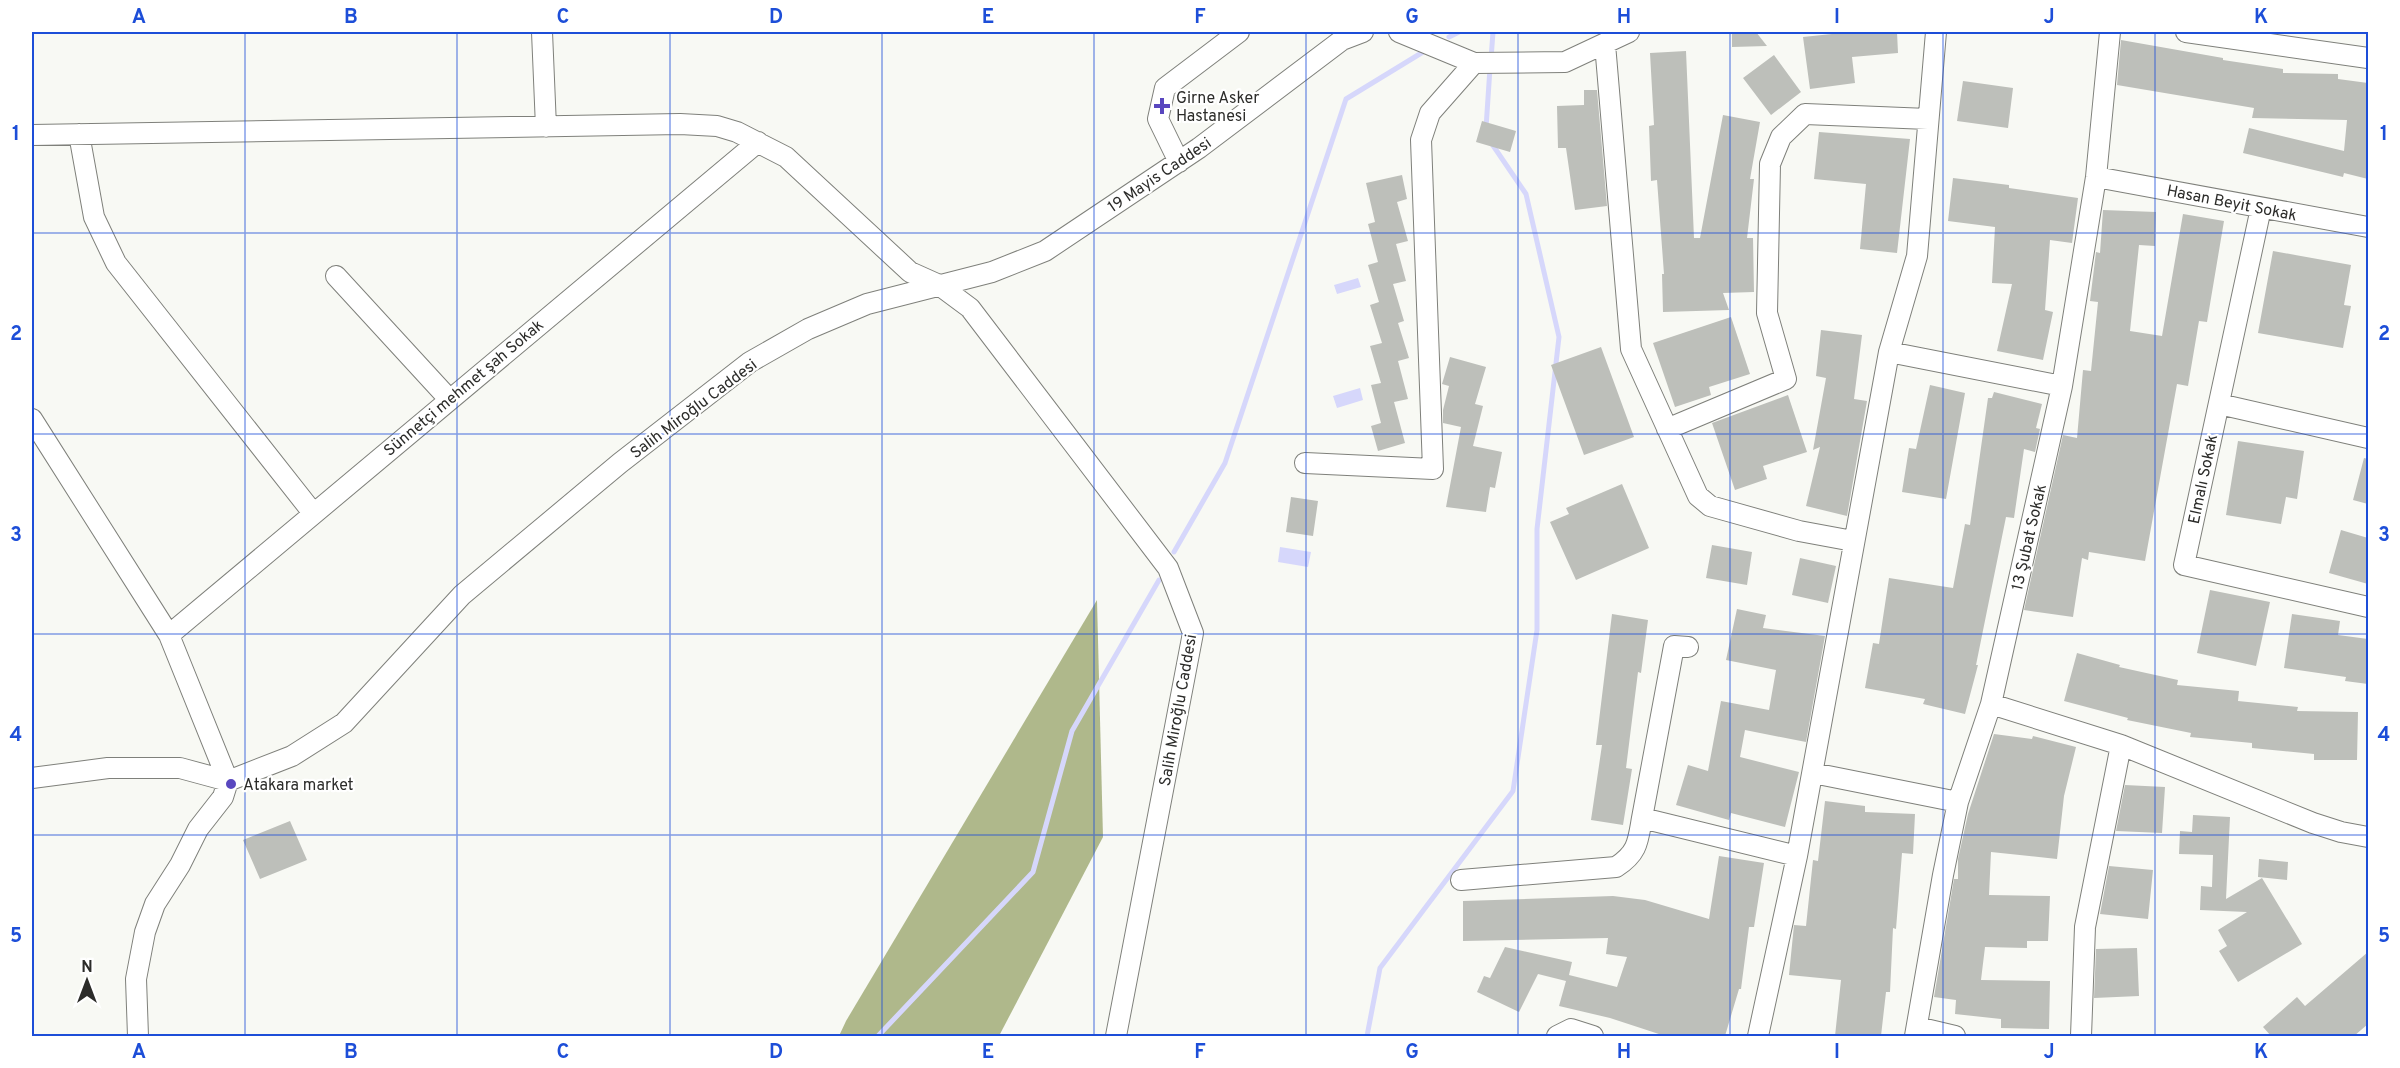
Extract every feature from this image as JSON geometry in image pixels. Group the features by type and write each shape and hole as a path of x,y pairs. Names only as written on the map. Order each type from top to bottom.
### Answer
{"street":[{"path":"542,32 546,127"},
{"path":"1179,162 1158,119 1165,88 1239,32"},
{"name":"19 Mayis Caddesi","path":"939,285 992,272 1045,251 1179,162 1342,40 1363,32"},
{"path":"1399,32 1474,63 1565,62 1629,32"},
{"path":"1758,1036 1813,773 1853,541 1889,352 1917,256 1936,32"},
{"name":"13 Şubat Sokak","path":"1916,1032 1958,802 1991,704 2062,386 2096,177 2110,32"},
{"path":"2186,32 2368,58"},
{"path":"1605,44 1631,349 1698,496 1710,506 1799,531 1853,541"},
{"path":"1305,463 1433,469 1421,140 1430,113 1474,63"},
{"path":"1667,429 1786,379 1767,313 1770,164 1781,137 1805,114 1928,119"},
{"path":"32,135 680,124 717,126 737,132 786,157 910,272 939,285"},
{"path":"79,134 94,217 116,263 313,513"},
{"name":"Sünnetçi mehmet şah Sokak","path":"169,635 448,399 758,142"},
{"name":"Hasan Beyit Sokak","path":"2096,177 2368,227"},
{"name":"Elmalı Sokak","path":"2261,208 2184,565 2368,607"},
{"path":"336,276 448,399"},
{"name":"Salih Miroğlu Caddesi","path":"228,781 292,756 344,723 462,595 620,464 750,362 808,329 867,304 939,285 970,308 1168,568 1194,633 1116,1036"},
{"path":"1889,352 2062,386"},
{"path":"2218,404 2368,438"},
{"path":"32,419 169,635 228,781 223,797 198,829 180,865 155,904 144,932 136,979 138,1036"},
{"path":"1461,880 1617,867 1631,858 1637,843 1674,646 1688,647"},
{"path":"1991,704 2121,745 2243,793 2283,812 2341,832 2368,837"},
{"path":"2081,1036 2085,927 2121,745"},
{"path":"32,778 108,768 180,768 228,781"},
{"path":"1813,773 1958,802"},
{"path":"1642,818 1797,856"},
{"path":"1557,1036 1571,1029 1593,1036"},
{"path":"1916,1032 1955,1036"}],"green space":[{"path":"1097,600 1103,837 999,1036 839,1036 846,1021"}],"water":[{"path":"1358,278 1361,287 1337,294 1334,285"},
{"path":"1360,388 1363,400 1337,408 1333,396"},
{"path":"1280,547 1311,552 1308,567 1278,562"}],"building":[{"path":"1732,32 1756,32 1767,46 1732,47"},
{"path":"1851,32 1897,32 1898,53 1852,57 1855,83 1810,89 1803,37"},
{"path":"2121,40 2283,69 2283,73 2338,74 2338,79 2368,83 2368,179 2344,173 2343,177 2243,153 2249,128 2344,151 2347,120 2252,118 2254,108 2117,85"},
{"path":"1686,51 1694,238 1700,238 1723,115 1760,122 1750,179 1754,179 1747,238 1753,238 1754,292 1723,293 1729,310 1663,312 1662,274 1664,274 1657,180 1651,181 1649,126 1654,125 1650,53"},
{"path":"1774,55 1801,92 1771,115 1743,78"},
{"path":"1963,81 2013,88 2008,128 1957,121"},
{"path":"1584,90 1597,90 1607,206 1575,210 1566,148 1558,148 1557,106 1584,105"},
{"path":"1482,121 1516,131 1510,152 1476,142"},
{"path":"1819,132 1910,139 1897,253 1860,249 1866,184 1814,179"},
{"path":"1402,175 1407,199 1397,202 1408,241 1396,244 1406,281 1393,284 1404,321 1398,323 1409,358 1398,361 1408,399 1394,402 1405,443 1378,451 1371,426 1381,423 1371,385 1381,383 1370,346 1382,343 1370,305 1379,302 1368,265 1378,262 1368,224 1375,222 1366,183"},
{"path":"1953,178 2009,185 2009,188 2078,198 2072,243 2050,240 2045,310 2053,312 2043,360 1997,351 2012,284 1992,283 1995,227 1948,221"},
{"path":"2103,210 2156,212 2155,246 2139,245 2130,331 2162,336 2183,214 2224,221 2207,322 2199,321 2188,386 2177,384 2145,561 2089,552 2088,560 2082,558 2073,617 2024,610 2063,435 2077,438 2083,370 2091,371 2098,302 2090,301 2096,252 2100,253"},
{"path":"2273,251 2351,265 2344,305 2351,306 2343,348 2258,333"},
{"path":"1731,317 1750,374 1709,387 1711,395 1675,407 1653,343"},
{"path":"1821,330 1862,335 1854,399 1867,401 1847,516 1806,506 1820,447 1813,450 1826,378 1816,376"},
{"path":"1601,347 1634,437 1584,455 1551,365"},
{"path":"1450,357 1486,367 1475,404 1483,406 1473,446 1502,452 1495,488 1490,487 1486,512 1446,507 1461,427 1443,423 1443,410 1449,386 1442,384"},
{"path":"1930,385 1965,393 1946,499 1902,492 1909,448 1916,449"},
{"path":"1994,392 2042,404 2036,428 2040,429 2035,452 2024,449 2014,518 2006,517 1976,665 1978,665 1965,714 1923,704 1925,699 1865,688 1873,643 1879,644 1889,578 1953,588 1965,524 1970,525 1988,398 1992,398"},
{"path":"1788,395 1807,452 1763,466 1767,479 1735,490 1712,423"},
{"path":"2238,441 2304,451 2297,499 2286,497 2281,524 2226,515"},
{"path":"2364,458 2368,459 2368,504 2353,500"},
{"path":"1622,484 1649,548 1576,580 1550,522 1569,514 1566,508"},
{"path":"1291,497 1318,501 1313,536 1286,532"},
{"path":"2341,530 2368,538 2368,584 2329,573"},
{"path":"1712,545 1752,552 1747,585 1706,578"},
{"path":"1800,558 1836,566 1828,603 1792,595"},
{"path":"2210,590 2270,602 2256,666 2197,653"},
{"path":"1737,609 1766,615 1763,628 1825,636 1806,742 1745,730 1740,757 1799,772 1785,827 1731,813 1729,820 1676,805 1688,765 1708,771 1721,701 1769,710 1776,670 1726,660"},
{"path":"1612,614 1648,620 1641,673 1638,672 1626,768 1632,769 1623,825 1591,820 1602,745 1596,745"},
{"path":"2292,614 2340,621 2338,635 2368,639 2368,684 2345,681 2346,677 2284,668"},
{"path":"2077,653 2120,665 2119,667 2178,680 2177,685 2239,691 2238,701 2298,707 2297,711 2358,712 2357,760 2314,760 2314,754 2252,748 2252,743 2190,737 2191,733 2127,720 2128,718 2064,701"},
{"path":"1994,734 2032,739 2033,736 2076,747 2064,796 2057,859 1991,852 1989,895 2050,896 2048,941 2027,941 2027,948 1985,947 1981,980 2050,981 2049,1029 2001,1028 2001,1019 1955,1014 1956,1000 1934,997 1954,879 1958,879 1958,859 1968,814"},
{"path":"2125,785 2165,787 2162,833 2116,831"},
{"path":"1825,801 1865,806 1865,812 1915,814 1913,854 1902,853 1896,929 1893,928 1890,992 1886,992 1881,1036 1835,1036 1841,980 1789,975 1794,925 1806,926 1813,860 1818,861"},
{"path":"2193,815 2230,817 2226,899 2262,878 2302,944 2238,982 2219,951 2227,946 2218,930 2247,912 2200,910 2201,886 2212,887 2213,855 2179,854 2180,831 2192,832"},
{"path":"290,821 307,860 260,879 243,840"},
{"path":"1719,856 1764,863 1754,927 1749,927 1741,989 1739,989 1725,1036 1665,1036 1610,1018 1559,1006 1566,981 1538,974 1519,1012 1477,992 1484,976 1490,978 1505,947 1572,962 1569,975 1617,987 1627,957 1606,954 1608,938 1463,941 1463,901 1613,896 1645,900 1709,919"},
{"path":"2259,859 2288,862 2287,880 2258,877"},
{"path":"2109,866 2153,870 2148,919 2100,914"},
{"path":"2137,948 2139,996 2094,998 2096,949"},
{"path":"2368,952 2368,1024 2354,1036 2271,1036 2263,1027 2297,997 2305,1006"}],"waterway":[{"path":"1449,37 1459,32"},
{"path":"1491,59 1493,32"},
{"path":"1174,552 1225,463 1346,99 1423,52"},
{"path":"1486,128 1490,68"},
{"path":"1367,1036 1380,968 1513,791 1537,630 1537,529 1559,337 1526,194 1492,144"},
{"path":"878,1036 1033,872 1072,731 1159,580"}],"place":[{"name":"Girne Asker Hastanesi","path":"1162,106"},
{"name":"Atakara market","path":"231,784"}]}
